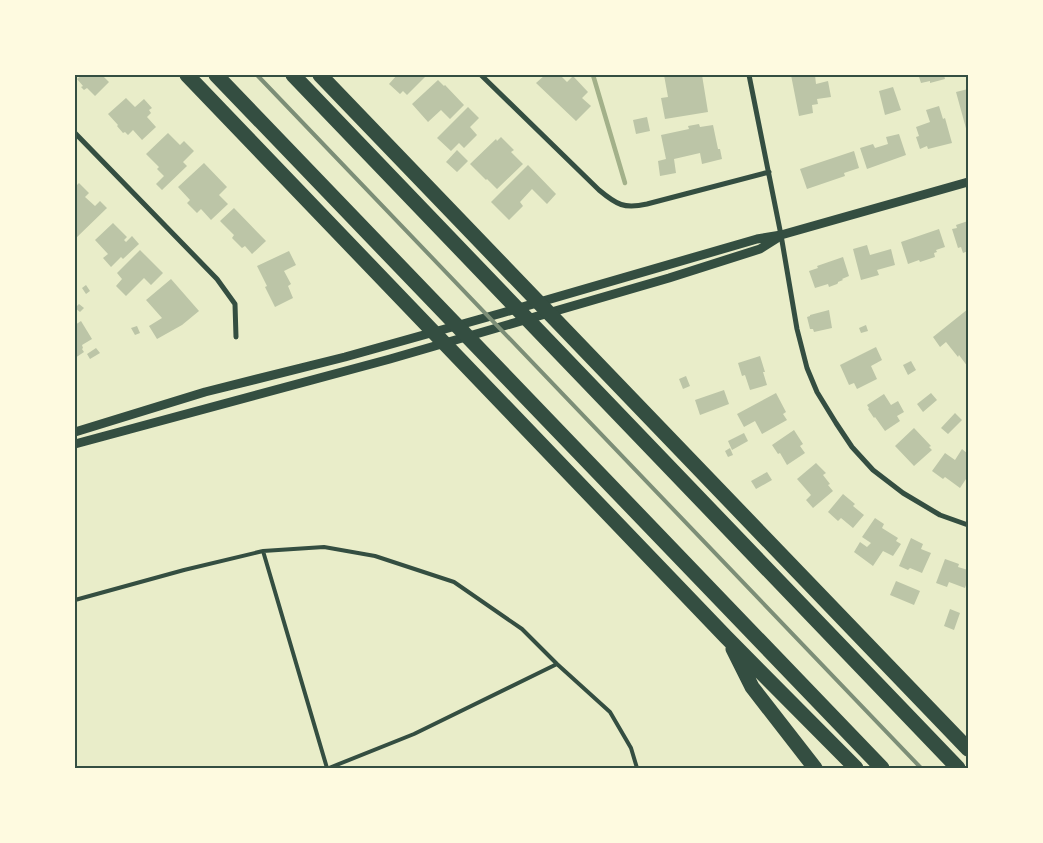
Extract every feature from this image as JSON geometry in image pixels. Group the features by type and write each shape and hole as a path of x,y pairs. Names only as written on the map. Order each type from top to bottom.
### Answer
{"highway":[{"path":"187,75 726,637 856,768"},
{"path":"216,75 882,768"},
{"path":"293,75 958,768"},
{"path":"320,75 968,749"},
{"path":"726,637 752,687 815,768"},
{"path":"948,728 968,743"}],"street":[{"path":"481,75 599,190 620,205 634,207 769,172"},
{"path":"749,75 781,235 797,329 807,368 817,392 852,447 873,470 904,493 940,515 968,525"},
{"path":"75,133 217,279 235,304 236,337"},
{"path":"75,432 205,392 502,313 758,239 781,235 968,182"},
{"path":"75,444 400,356 669,278 760,249 781,235"}],"lane":[{"path":"75,600 184,570 263,551 324,547 375,556 454,582 522,629 610,712 631,748 637,768"},
{"path":"263,551 328,768 414,734 557,664"}],"building":[{"path":"82,75 102,75 109,82 95,96 87,88 84,90 81,87 83,86 77,79"},
{"path":"397,75 427,75 407,95 403,91 400,94 389,84"},
{"path":"545,75 560,75 567,82 573,76 588,92 582,98 591,106 576,121 536,83"},
{"path":"664,75 702,75 708,112 665,119 661,98 668,97"},
{"path":"791,75 815,75 816,84 828,81 831,97 817,99 818,104 812,105 813,113 799,116"},
{"path":"944,75 945,79 921,83 919,77"},
{"path":"438,80 464,105 450,119 441,110 428,122 412,104"},
{"path":"893,87 901,110 885,115 879,91"},
{"path":"968,89 968,132 967,132 956,92"},
{"path":"126,98 135,107 144,99 152,108 149,110 151,113 147,117 156,127 142,140 133,130 128,135 125,132 123,133 108,114"},
{"path":"939,106 943,119 945,118 952,143 928,149 927,146 920,149 916,137 919,136 916,127 930,122 926,110"},
{"path":"468,107 479,118 470,127 477,135 464,148 459,143 451,151 437,138"},
{"path":"647,117 650,131 636,134 633,120"},
{"path":"699,124 700,127 713,125 722,159 702,164 700,153 674,159 676,173 660,176 658,161 666,159 661,135 689,129 688,126"},
{"path":"168,133 180,145 184,141 194,151 183,162 187,166 162,190 156,184 164,176 157,169 159,167 146,154"},
{"path":"899,134 906,155 867,169 860,148 873,144 875,148 888,144 886,137"},
{"path":"501,137 514,150 511,152 523,164 497,189 470,164 496,139 497,141"},
{"path":"457,150 468,161 457,172 446,162"},
{"path":"854,151 859,168 844,173 845,176 807,189 800,169"},
{"path":"204,163 227,187 219,195 228,204 211,220 201,209 197,213 187,203 190,200 178,187"},
{"path":"528,165 556,194 547,204 532,189 520,202 523,206 509,220 491,202"},
{"path":"79,183 89,193 85,197 95,206 100,201 107,208 75,239 75,187"},
{"path":"234,208 266,241 252,254 245,246 242,248 232,238 234,235 220,221"},
{"path":"968,221 968,251 963,253 961,247 958,248 952,229 957,228 956,225"},
{"path":"113,223 127,237 124,240 126,242 132,236 139,244 111,267 103,258 108,254 95,240"},
{"path":"939,229 945,247 936,250 937,252 934,253 935,257 908,264 901,242"},
{"path":"867,245 870,255 891,249 895,265 877,270 879,275 861,280 853,249"},
{"path":"140,250 163,273 151,285 144,278 126,296 116,286 122,279 117,273"},
{"path":"289,251 296,265 284,271 291,284 288,286 293,298 275,307 257,266"},
{"path":"843,257 849,276 829,287 828,284 815,288 809,271 818,268 817,266"},
{"path":"171,279 199,311 182,325 157,339 149,326 162,318 146,300"},
{"path":"86,285 90,291 86,294 82,288"},
{"path":"79,304 84,308 80,312 75,308"},
{"path":"968,309 968,367 946,342 940,347 933,337"},
{"path":"829,310 832,328 814,332 813,329 810,329 807,317"},
{"path":"81,321 92,339 82,345 84,352 75,358 75,325"},
{"path":"866,325 868,331 861,333 859,328"},
{"path":"137,326 140,333 135,335 131,328"},
{"path":"876,347 882,360 871,366 877,379 857,389 854,383 849,385 840,365"},
{"path":"96,348 100,353 90,359 87,354"},
{"path":"760,356 767,385 750,390 745,375 742,376 738,363"},
{"path":"911,361 916,370 908,375 903,365"},
{"path":"686,376 690,386 683,389 679,379"},
{"path":"724,390 729,404 700,415 695,400"},
{"path":"776,393 786,412 783,414 787,420 762,434 755,421 744,427 737,414"},
{"path":"931,393 937,400 923,412 917,404"},
{"path":"884,394 891,405 898,401 904,412 897,416 900,421 885,431 874,418 867,405"},
{"path":"955,413 962,420 948,434 941,428"},
{"path":"914,428 931,446 929,447 932,450 914,466 895,446"},
{"path":"794,430 803,444 800,446 805,453 787,465 780,453 778,454 772,445"},
{"path":"744,433 748,441 732,450 728,441"},
{"path":"730,448 733,455 728,457 725,451"},
{"path":"962,449 968,454 968,476 960,488 945,477 943,479 932,471 945,453 955,460"},
{"path":"816,463 826,473 823,475 833,491 813,508 806,500 811,495 797,479"},
{"path":"767,472 772,480 756,489 751,481"},
{"path":"843,494 864,515 853,528 841,518 838,521 828,512"},
{"path":"875,518 884,524 882,528 898,538 896,541 901,544 893,556 883,551 873,566 854,552 860,542 867,547 871,543 862,537"},
{"path":"911,538 923,544 921,549 931,553 922,573 899,566"},
{"path":"945,559 959,564 958,567 968,570 965,588 949,582 947,587 936,583"},
{"path":"896,581 920,591 914,605 890,595"},
{"path":"950,609 960,613 954,630 944,626"}],"waterway":[{"path":"593,75 625,183"}],"railway":[{"path":"257,75 921,768"}]}
